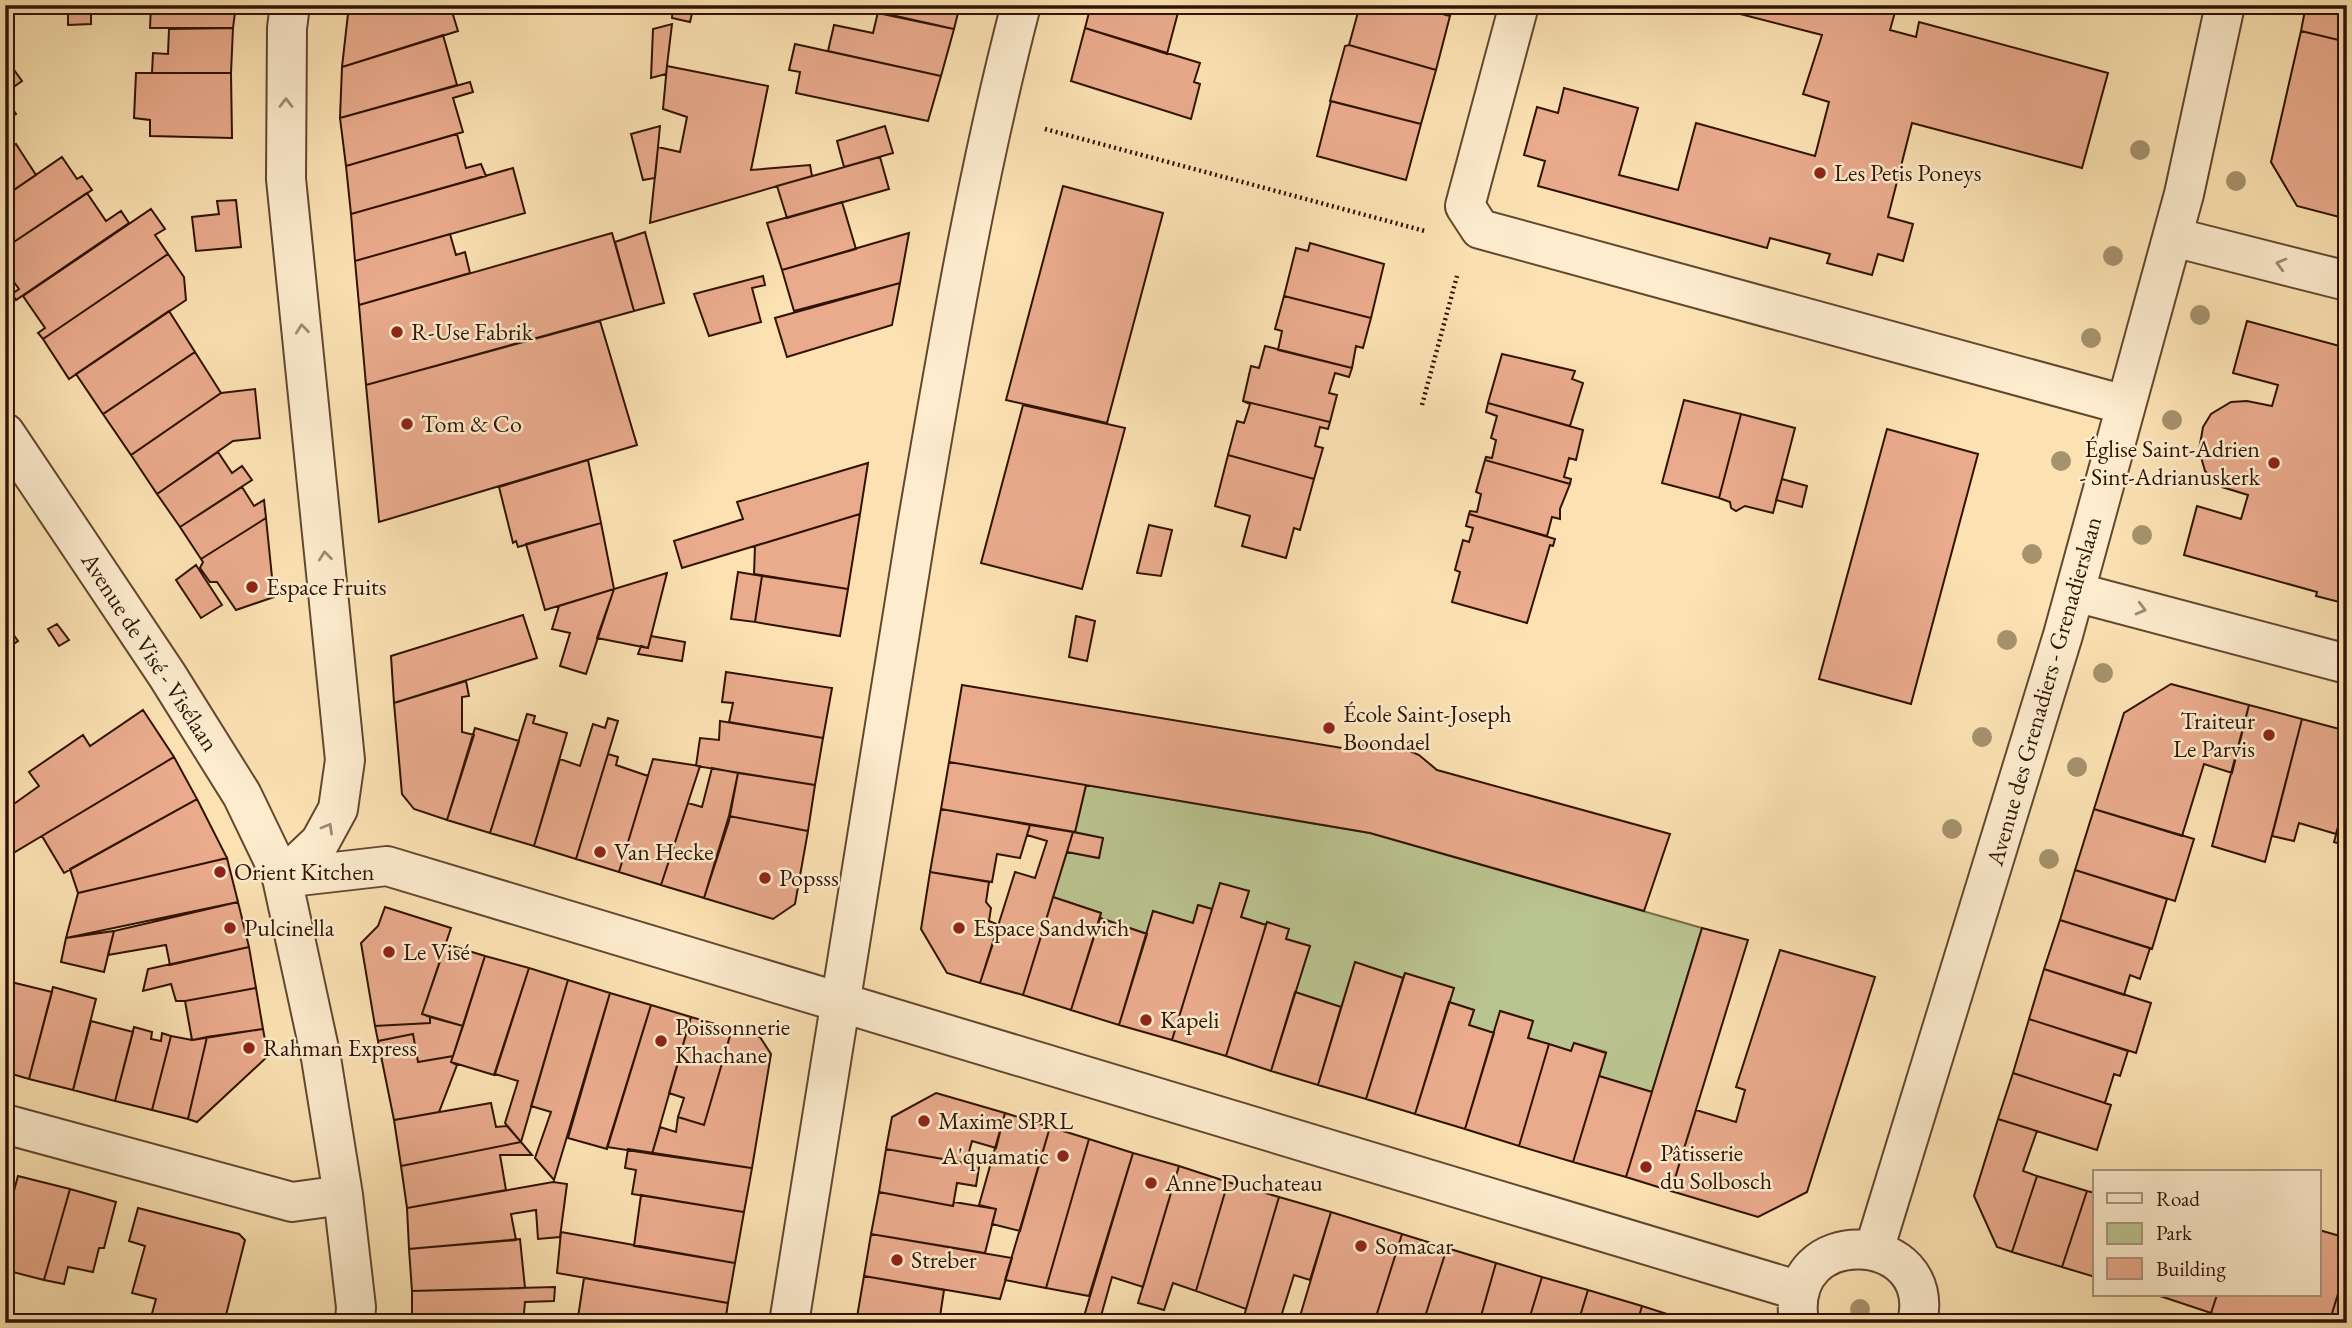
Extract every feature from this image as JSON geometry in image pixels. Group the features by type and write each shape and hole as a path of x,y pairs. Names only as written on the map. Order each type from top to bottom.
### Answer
{"street":[{"path":"282,878 320,842 338,809 345,760 286,179 287,28 290,5"},
{"path":"789,1323 955,303 992,117 1021,5"},
{"path":"1519,5 1465,206 1480,229 2125,405"},
{"name":"Avenue des Grenadiers - Grenadierslaan","path":"1874,1250 2075,592 2172,237 2225,5"},
{"path":"2172,237 2347,281"},
{"name":"Avenue de Visé - Visélaan","path":"5,433 167,675 242,795 282,878 321,1058 343,1195 356,1307 355,1323"},
{"path":"2075,592 2347,664"},
{"path":"282,878 387,866 840,1004 1800,1307 1811,1271 1829,1255 1851,1248 1874,1250 1896,1261 1912,1279 1919,1303 1917,1323"},
{"path":"5,1124 292,1202 343,1195"}],"path":[{"path":"1045,129 1426,231"},
{"path":"1422,405 1457,276"}],"green space":[{"path":"1086,785 1370,833 1702,928 1652,1092 1599,1076 1606,1052 1574,1043 1571,1051 1528,1038 1533,1021 1501,1011 1494,1033 1469,1025 1474,1010 1449,1002 1405,973 1403,978 1355,963 1341,1007 1295,992 1310,946 1286,939 1267,923 1266,925 1241,917 1248,891 1212,909 1198,905 1193,923 1153,911 1147,934 1100,918 1101,913 1053,897 1067,852 1098,858 1103,838 1075,832"}],"building":[{"path":"68,5 91,5 91,24 68,25"},
{"path":"151,5 236,5 233,28 150,28"},
{"path":"349,5 450,5 458,31 342,67"},
{"path":"673,5 694,5 690,22 672,18"},
{"path":"869,5 960,5 954,29 868,11"},
{"path":"1091,5 1180,5 1167,54 1085,28"},
{"path":"1360,5 1409,5 1450,16 1436,70 1349,45"},
{"path":"1409,5 1453,5 1450,16"},
{"path":"1705,5 1897,5 1890,30 1916,37 1919,22 2108,73 2082,168 1912,123 1888,217 1913,224 1903,261 1878,254 1872,275 1827,263 1830,254 1770,238 1767,248 1538,186 1545,161 1524,155 1537,107 1558,113 1564,88 1638,108 1619,175 1678,190 1696,123 1815,156 1829,102 1803,94 1822,35"},
{"path":"2306,5 2347,5 2347,42 2301,31"},
{"path":"878,12 954,29 941,76 828,51 834,25 873,33"},
{"path":"672,24 666,74 651,78 653,29"},
{"path":"233,28 231,73 152,73 153,53 168,54 169,29"},
{"path":"1085,28 1200,63 1194,82 1200,84 1191,119 1071,81"},
{"path":"2301,31 2347,42 2347,219 2297,206 2271,162"},
{"path":"443,35 457,85 340,118 342,67"},
{"path":"795,44 941,76 928,121 796,93 800,72 789,70"},
{"path":"1345,46 1436,70 1421,124 1330,101"},
{"path":"9,63 22,81 5,93 5,66"},
{"path":"667,66 768,86 751,170 810,165 812,176 650,223 658,147 680,152 687,117 663,109"},
{"path":"136,73 231,73 232,138 150,136 150,120 134,118"},
{"path":"470,82 473,92 453,98 463,132 346,166 340,118"},
{"path":"5,98 16,114 5,121"},
{"path":"1331,101 1421,124 1406,180 1317,156"},
{"path":"660,126 655,178 643,180 631,134"},
{"path":"885,126 893,153 844,167 837,141"},
{"path":"457,134 466,168 481,164 486,176 351,214 346,166"},
{"path":"16,144 36,175 5,196 5,150"},
{"path":"62,157 77,179 82,176 92,190 5,248 5,196"},
{"path":"880,157 889,189 787,218 777,186"},
{"path":"513,168 525,213 355,261 351,214"},
{"path":"1063,186 1163,213 1107,423 1006,400"},
{"path":"87,193 106,221 121,211 129,223 16,300 12,294 19,289 5,270 5,248"},
{"path":"236,200 241,247 196,251 192,217 219,214 217,201"},
{"path":"842,202 856,249 782,270 767,223"},
{"path":"151,209 165,229 155,235 168,254 43,339 38,333 45,328 23,296"},
{"path":"645,232 664,303 634,311 615,242"},
{"path":"612,233 634,311 366,385 359,305"},
{"path":"909,233 900,283 794,311 782,270"},
{"path":"450,234 456,255 465,252 470,273 359,305 355,261"},
{"path":"1310,243 1384,264 1371,318 1284,296 1296,248 1308,251"},
{"path":"168,254 184,277 186,300 69,379 43,339"},
{"path":"763,276 765,285 752,288 761,322 709,336 694,294"},
{"path":"900,283 892,325 787,357 775,318"},
{"path":"1284,296 1371,318 1363,348 1356,346 1352,368 1278,350 1282,331 1275,329"},
{"path":"169,311 195,352 103,414 76,374"},
{"path":"600,321 637,445 379,522 366,385"},
{"name":"Église Saint-Adrien - Sint-Adrianuskerk","path":"2247,321 2347,348 2347,604 2316,596 2317,592 2184,555 2197,506 2241,519 2248,495 2222,487 2205,471 2199,450 2203,427 2211,414 2231,402 2247,401 2272,406 2278,385 2233,373"},
{"path":"1265,346 1352,368 1349,377 1335,373 1329,393 1337,395 1330,422 1243,401 1251,366 1259,368"},
{"path":"195,352 221,393 131,455 103,414"},
{"path":"1502,354 1575,371 1572,379 1583,383 1570,426 1488,403"},
{"path":"255,389 260,438 233,441 157,494 131,455 221,393"},
{"path":"1684,400 1741,414 1719,498 1662,483"},
{"path":"1243,401 1330,422 1328,429 1320,427 1315,446 1323,448 1314,479 1228,455 1237,421 1244,423 1250,404"},
{"path":"1488,403 1583,430 1576,460 1569,458 1564,477 1571,479 1570,484 1485,460 1486,457 1492,458 1496,440 1491,438 1497,416 1486,412"},
{"path":"1023,405 1125,428 1082,589 981,563"},
{"path":"1741,414 1795,428 1773,513 1745,506 1736,511 1731,508 1730,502 1719,498"},
{"path":"1887,429 1978,454 1911,704 1819,679"},
{"path":"218,452 232,473 242,466 252,480 180,527 157,494"},
{"path":"1228,455 1314,479 1300,530 1294,528 1286,558 1242,546 1250,516 1215,506"},
{"path":"588,460 601,523 518,547 516,541 513,543 499,487"},
{"path":"1485,460 1570,484 1560,509 1560,519 1552,517 1547,536 1469,514 1470,511 1477,512 1481,494 1476,492"},
{"path":"868,463 860,514 682,568 674,541 743,519 737,502"},
{"path":"1782,479 1807,486 1802,507 1776,500"},
{"path":"242,487 254,506 264,500 266,518 201,559 180,527"},
{"path":"860,514 848,589 754,574 755,546"},
{"path":"1469,514 1555,539 1553,546 1550,545 1527,623 1452,602 1460,572 1455,570 1463,540 1469,542 1473,528 1466,526"},
{"path":"266,518 274,597 236,610 217,582 210,582 200,568 203,562 201,559"},
{"path":"601,523 614,589 545,610 526,544"},
{"path":"1149,525 1172,530 1161,576 1137,573"},
{"path":"196,565 222,605 201,618 176,580"},
{"path":"738,572 762,576 755,622 731,619"},
{"path":"667,573 648,648 597,638 614,589"},
{"path":"762,576 848,589 840,636 755,622"},
{"path":"614,589 586,674 560,666 570,633 552,629 559,606"},
{"path":"523,615 537,658 394,703 391,656"},
{"path":"1076,616 1095,621 1087,661 1069,657"},
{"path":"5,623 18,641 5,650"},
{"path":"57,624 69,640 59,646 48,629"},
{"path":"651,636 685,642 682,661 638,654 641,646 648,648"},
{"path":"726,672 832,688 823,738 729,722 733,703 722,702"},
{"path":"466,681 469,696 462,697 462,732 474,735 447,820 414,809 402,794 394,703"},
{"path":"2171,684 2249,705 2232,773 2204,764 2182,836 2094,809 2124,713"},
{"path":"962,685 1348,749 1374,743 1396,745 1419,755 1437,770 1670,834 1644,911 1370,833 949,762"},
{"path":"2249,705 2302,719 2265,862 2212,846"},
{"path":"143,710 174,757 5,858 5,816 13,811 11,806 39,786 29,772 83,735 90,746"},
{"path":"527,714 535,716 533,723 567,733 534,846 490,833"},
{"path":"608,718 618,721 576,859 534,846 560,759 580,766 593,724 605,728"},
{"path":"2302,719 2347,731 2347,794 2336,834 2299,823 2294,841 2272,836"},
{"path":"720,721 823,738 815,785 696,766 700,738 719,740"},
{"path":"475,728 519,741 490,833 447,820"},
{"path":"608,754 618,757 616,765 648,776 619,872 576,859"},
{"path":"174,757 197,799 64,873 42,836"},
{"path":"653,759 700,766 661,885 619,872"},
{"path":"949,762 1086,785 1075,832 941,809"},
{"path":"712,768 738,773 729,821 704,898 661,885 688,803 702,807"},
{"path":"738,773 815,785 808,831 729,816"},
{"path":"2347,794 2347,846 2334,842"},
{"path":"197,799 227,858 78,893 70,869"},
{"path":"941,809 1030,825 1020,858 997,854 992,882 930,872"},
{"path":"2094,809 2194,839 2175,901 2075,870"},
{"path":"729,816 808,831 795,904 773,919 704,898"},
{"path":"1030,825 1073,832 1023,995 980,983 1015,872 1035,878 1047,841 1027,835"},
{"path":"1073,832 1103,838 1099,858 1067,852"},
{"path":"227,858 238,902 66,938 78,893"},
{"path":"2075,870 2167,899 2152,949 2060,920"},
{"path":"930,872 989,882 986,902 991,908 989,921 999,925 980,983 947,973 921,929"},
{"path":"1220,883 1249,891 1241,917 1266,925 1226,1056 1172,1040"},
{"path":"1053,897 1101,913 1071,1010 1023,995"},
{"path":"238,902 249,947 170,965 166,945 108,955 114,931"},
{"path":"1198,905 1212,909 1172,1040 1119,1025 1153,911 1193,923"},
{"path":"385,907 451,928 422,1014 430,1017 430,1023 375,1026 361,943 378,926"},
{"path":"1100,918 1147,934 1119,1025 1071,1010"},
{"path":"2060,920 2150,948 2140,979 2130,975 2124,995 2044,969"},
{"path":"1267,922 1289,929 1286,939 1310,946 1271,1071 1226,1056"},
{"path":"1702,928 1748,940 1671,1191 1626,1177"},
{"path":"114,931 104,972 61,962 66,938"},
{"path":"446,944 485,956 463,1026 422,1014"},
{"path":"249,947 256,988 185,1001 176,1001 171,984 143,991 148,969"},
{"path":"1780,950 1875,977 1807,1192 1758,1217 1671,1191 1696,1110 1736,1122 1745,1090 1736,1087"},
{"path":"485,956 529,968 494,1075 451,1062"},
{"path":"1355,962 1403,978 1366,1099 1318,1085"},
{"path":"529,968 568,980 521,1142 505,1123 518,1081 495,1074"},
{"path":"2044,969 2151,1003 2136,1053 2029,1019"},
{"path":"1405,973 1454,988 1415,1114 1366,1099"},
{"path":"568,980 610,993 554,1180 535,1158 551,1112 531,1106"},
{"path":"11,982 52,992 29,1079 5,1072 5,1002"},
{"path":"53,987 96,999 73,1090 29,1079"},
{"path":"256,988 263,1029 192,1040 185,1001"},
{"path":"1295,992 1341,1007 1318,1085 1271,1071"},
{"path":"610,993 651,1005 607,1149 568,1138"},
{"path":"1449,1002 1474,1010 1469,1025 1494,1033 1465,1129 1415,1114"},
{"path":"651,1005 691,1017 652,1154 607,1147"},
{"path":"1500,1011 1533,1021 1528,1038 1549,1044 1519,1146 1465,1129"},
{"path":"430,1017 463,1026 453,1056 418,1062 413,1034 378,1041 375,1026 430,1023"},
{"path":"691,1017 732,1029 704,1125 678,1117 684,1098 669,1093"},
{"path":"2029,1019 2128,1051 2120,1076 2114,1074 2105,1103 2013,1073"},
{"path":"91,1021 133,1032 115,1101 73,1090"},
{"path":"134,1027 152,1032 151,1039 161,1041 162,1033 171,1036 152,1110 115,1101"},
{"path":"263,1029 268,1056 197,1122 188,1119 207,1037"},
{"path":"732,1029 760,1037 771,1054 752,1168 652,1154 660,1127 676,1132 678,1117 704,1125"},
{"path":"413,1034 418,1062 453,1056 451,1062 457,1065 439,1112 394,1120 378,1041"},
{"path":"171,1036 192,1040 207,1037 188,1119 152,1110"},
{"path":"1574,1043 1606,1053 1573,1162 1519,1146 1549,1044 1571,1051"},
{"path":"2013,1073 2111,1105 2097,1150 1998,1119"},
{"path":"1599,1076 1652,1092 1626,1177 1573,1162"},
{"path":"936,1093 1005,1113 996,1148 972,1141 966,1163 886,1149 892,1117"},
{"path":"491,1103 496,1127 507,1126 521,1142 401,1166 394,1120"},
{"path":"1005,1113 1050,1127 1020,1231 992,1224 996,1209 979,1205"},
{"path":"1998,1119 2037,1131 2023,1171 2037,1176 2012,1252 1997,1247 1974,1196"},
{"path":"1050,1127 1089,1139 1046,1288 1005,1280"},
{"path":"1089,1139 1133,1153 1089,1296 1046,1288"},
{"path":"521,1142 532,1155 500,1155 506,1190 407,1208 401,1166"},
{"path":"628,1149 752,1168 744,1212 632,1194 636,1170 625,1168"},
{"path":"886,1149 966,1163 967,1159 980,1161 976,1186 957,1183 953,1206 879,1192"},
{"path":"1133,1153 1179,1166 1143,1287 1112,1277 1099,1323 1082,1323"},
{"path":"1179,1166 1228,1182 1196,1291 1173,1283 1164,1310 1138,1303"},
{"path":"18,1176 70,1189 44,1280 5,1270 5,1241 10,1224 5,1223"},
{"path":"2037,1176 2087,1191 2062,1267 2012,1252"},
{"path":"553,1182 567,1184 560,1237 538,1239 536,1210 511,1214 516,1240 409,1249 407,1208"},
{"path":"1228,1182 1279,1197 1246,1309 1196,1291"},
{"path":"70,1189 116,1202 104,1248 99,1248 93,1272 68,1267 64,1284 44,1280"},
{"path":"2087,1191 2093,1192 2093,1276 2062,1267"},
{"path":"879,1192 953,1206 954,1202 996,1209 985,1253 871,1234"},
{"path":"641,1195 744,1212 735,1263 634,1246"},
{"path":"1279,1197 1331,1212 1310,1280 1294,1275 1279,1323 1242,1323"},
{"path":"138,1208 239,1234 245,1240 226,1315 239,1319 238,1323 172,1323 151,1317 156,1299 132,1293 145,1246 129,1241"},
{"path":"1331,1212 1402,1234 1374,1323 1298,1323"},
{"path":"2320,1230 2347,1238 2347,1265 2329,1323 2244,1323 2211,1313 2217,1296 2320,1296"},
{"path":"561,1232 735,1263 728,1303 557,1273"},
{"path":"871,1234 1012,1258 1000,1299 864,1276"},
{"path":"1402,1234 1447,1248 1423,1323 1374,1323"},
{"path":"520,1239 525,1288 412,1291 409,1249"},
{"path":"1447,1248 1496,1263 1479,1323 1423,1323"},
{"path":"1496,1263 1542,1277 1528,1323 1479,1323"},
{"path":"2347,1265 2347,1323 2329,1323"},
{"path":"864,1276 944,1290 939,1323 856,1323"},
{"path":"1542,1277 1588,1290 1578,1323 1528,1323"},
{"path":"584,1278 728,1303 725,1323 607,1323 578,1317"},
{"path":"555,1287 554,1301 525,1302 523,1323 412,1323 412,1291"},
{"path":"1588,1290 1642,1306 1637,1323 1578,1323"},
{"path":"2160,1296 2217,1296 2211,1313"},
{"path":"1642,1306 1695,1323 1637,1323"}],"place":[{"name":"Les Petis Poneys","path":"1820,173"},
{"name":"R-Use Fabrik","path":"397,332"},
{"name":"Tom & Co","path":"407,424"},
{"name":"Église Saint-Adrien - Sint-Adrianuskerk","path":"2274,463"},
{"name":"Espace Fruits","path":"252,587"},
{"name":"École Saint-Joseph Boondael","path":"1329,728"},
{"name":"Traiteur Le Parvis","path":"2269,735"},
{"name":"Van Hecke","path":"600,852"},
{"name":"Orient Kitchen","path":"220,872"},
{"name":"Popsss","path":"765,878"},
{"name":"Pulcinella","path":"230,928"},
{"name":"Espace Sandwich","path":"959,928"},
{"name":"Le Visé","path":"389,952"},
{"name":"Kapeli","path":"1146,1020"},
{"name":"Poissonnerie Khachane","path":"661,1041"},
{"name":"Rahman Express","path":"249,1048"},
{"name":"Maxime SPRL","path":"924,1121"},
{"name":"A'quamatic","path":"1063,1156"},
{"name":"Pâtisserie du Solbosch","path":"1646,1167"},
{"name":"Anne Duchateau","path":"1151,1183"},
{"name":"Somacar","path":"1361,1246"},
{"name":"Streber","path":"897,1260"}]}
